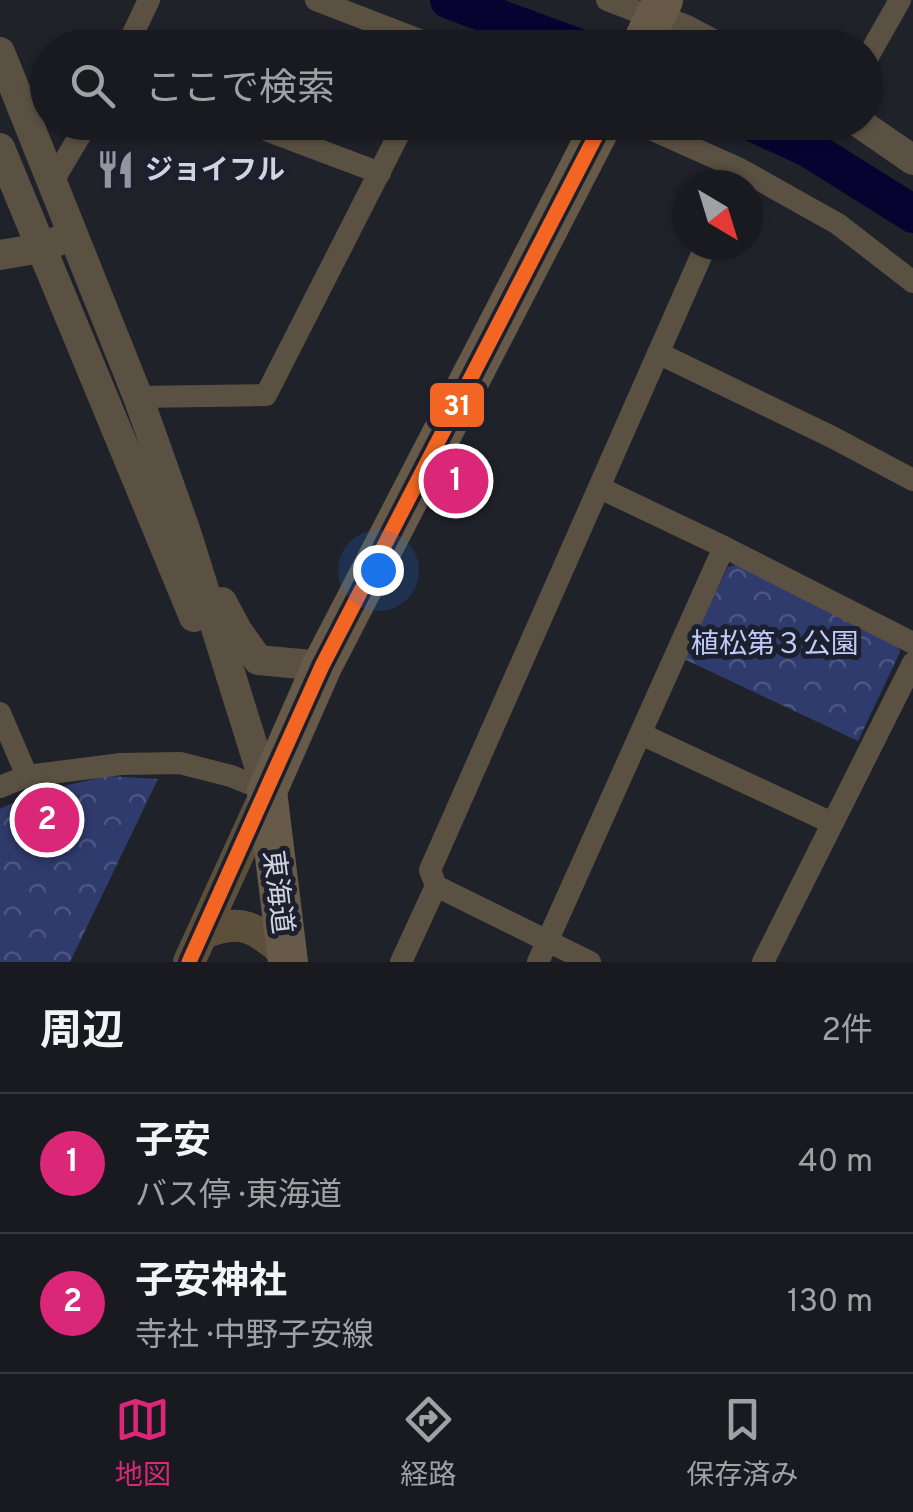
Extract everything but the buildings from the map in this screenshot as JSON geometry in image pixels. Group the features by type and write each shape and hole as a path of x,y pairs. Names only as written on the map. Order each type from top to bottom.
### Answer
{"highway":[{"path":"266,790 322,666 594,140"},
{"name":"東海道","path":"266,790 288,958"}],"main road":[{"path":"195,948 266,790"},
{"path":"195,948 222,924 242,925 259,932 288,958"}],"street":[{"path":"135,30 149,0"},
{"path":"316,0 394,30"},
{"path":"607,0 651,25 686,30"},
{"path":"883,30 900,0"},
{"path":"0,52 30,130"},
{"path":"883,139 913,160"},
{"path":"34,140 138,397 186,532 266,790"},
{"path":"51,184 77,140"},
{"path":"293,140 380,173"},
{"path":"138,397 266,396 396,140"},
{"path":"668,140 723,170"},
{"path":"0,148 266,790"},
{"path":"763,189 838,224 913,282"},
{"path":"0,255 42,248 71,234"},
{"path":"590,962 543,951 436,886 430,870 699,260"},
{"path":"658,353 913,480"},
{"path":"600,488 913,643"},
{"path":"186,532 237,630 258,660 322,666"},
{"path":"543,951 724,547"},
{"path":"764,962 913,664"},
{"path":"0,713 26,776"},
{"path":"641,734 832,824"},
{"path":"0,786 26,776 121,764 180,763 266,790"},
{"path":"400,962 436,886"}],"green space":[{"name":"植松第３公園","path":"736,565 898,641 900,652 858,741 684,659 728,567"},
{"path":"107,776 158,779 70,962 0,962 0,809 33,793"}],"waterway":[{"path":"449,0 531,30"},
{"path":"790,140 913,214"}],"transit line":[{"name":"31","path":"189,962 322,666 594,140"}],"place":[{"name":"ジョイフル","path":"115,169"},
{"name":"子安","path":"456,481"},
{"name":"子安神社","path":"47,820"}]}
